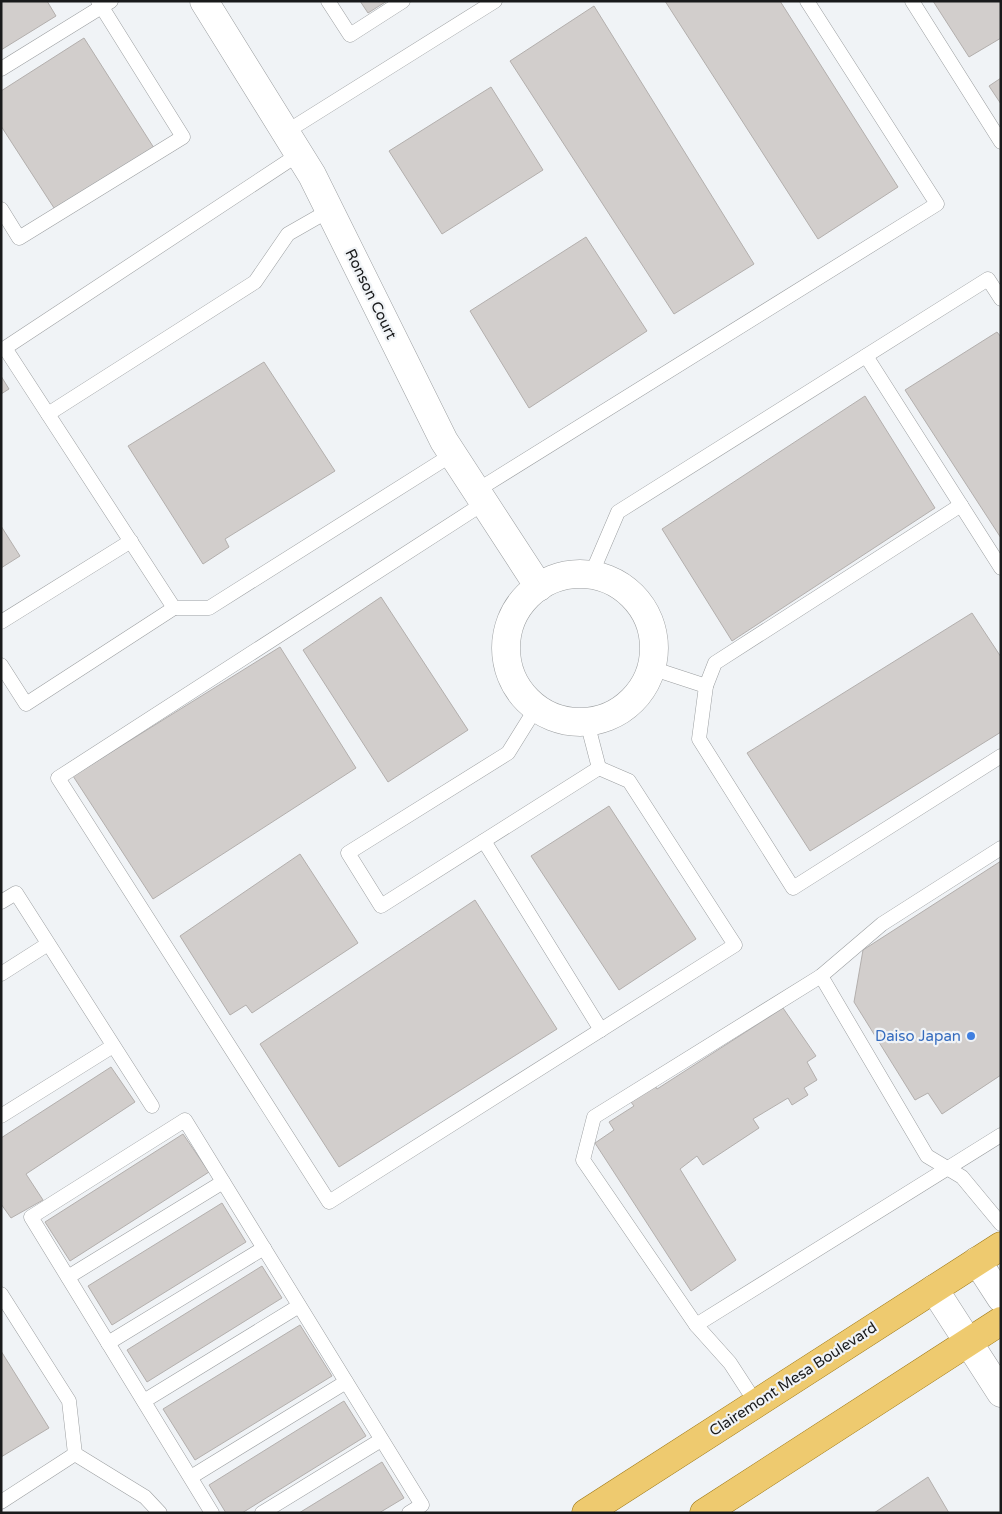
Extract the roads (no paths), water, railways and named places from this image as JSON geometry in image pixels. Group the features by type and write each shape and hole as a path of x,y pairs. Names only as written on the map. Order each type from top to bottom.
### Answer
{"main road":[{"name":"Clairemont Mesa Boulevard","path":"586,1513 1001,1246"},
{"path":"704,1513 1001,1321"}],"street":[{"name":"Ronson Court","path":"204,1 312,174 444,440 539,587"},
{"path":"573,575 591,576 608,580 636,600 646,615 652,632 654,650 651,668 645,684 634,698 620,710 604,718 587,722 569,721 552,717 536,708 523,696 513,681 506,647 508,629 515,612 526,598 539,587 555,579 573,575"},
{"path":"977,1261 1001,1298"},
{"path":"934,1289 1001,1393"}],"lane":[{"path":"328,1 350,35 403,1"},
{"path":"174,608 5,348 495,1"},
{"path":"599,768 629,781 735,945 329,1202 58,778 480,497 937,204 807,1"},
{"path":"912,1 1001,142"},
{"path":"1,69 104,3 183,136 20,238 1,209"},
{"path":"48,414 255,282 288,234 330,210"},
{"path":"591,576 618,512 988,279 1001,299"},
{"path":"866,356 1001,568"},
{"path":"1,664 26,704 174,608 209,608 453,454"},
{"path":"961,505 715,662 706,686 699,739 793,888 1001,756"},
{"path":"1,622 131,541"},
{"path":"651,668 706,686"},
{"path":"536,708 508,753 348,853 381,906 599,768"},
{"path":"587,722 599,768"},
{"path":"484,841 601,1030"},
{"path":"756,1403 730,1363 696,1325 583,1160 594,1117 821,976 882,924 1001,848"},
{"path":"1,902 16,893 152,1106"},
{"path":"1,974 48,944"},
{"path":"821,976 927,1156 962,1177 1001,1224"},
{"path":"1,1116 113,1046"},
{"path":"212,1513 31,1217 185,1120 422,1505 408,1513"},
{"path":"696,1325 1001,1135"},
{"path":"68,1277 223,1182"},
{"path":"108,1343 264,1248"},
{"path":"1,1294 69,1401 75,1454"},
{"path":"144,1401 300,1306"},
{"path":"191,1477 346,1382"},
{"path":"262,1513 382,1440"},
{"path":"1,1502 75,1454"},
{"path":"75,1454 145,1497 160,1513"}],"place":[{"name":"Daiso Japan","path":"971,1036"}]}
